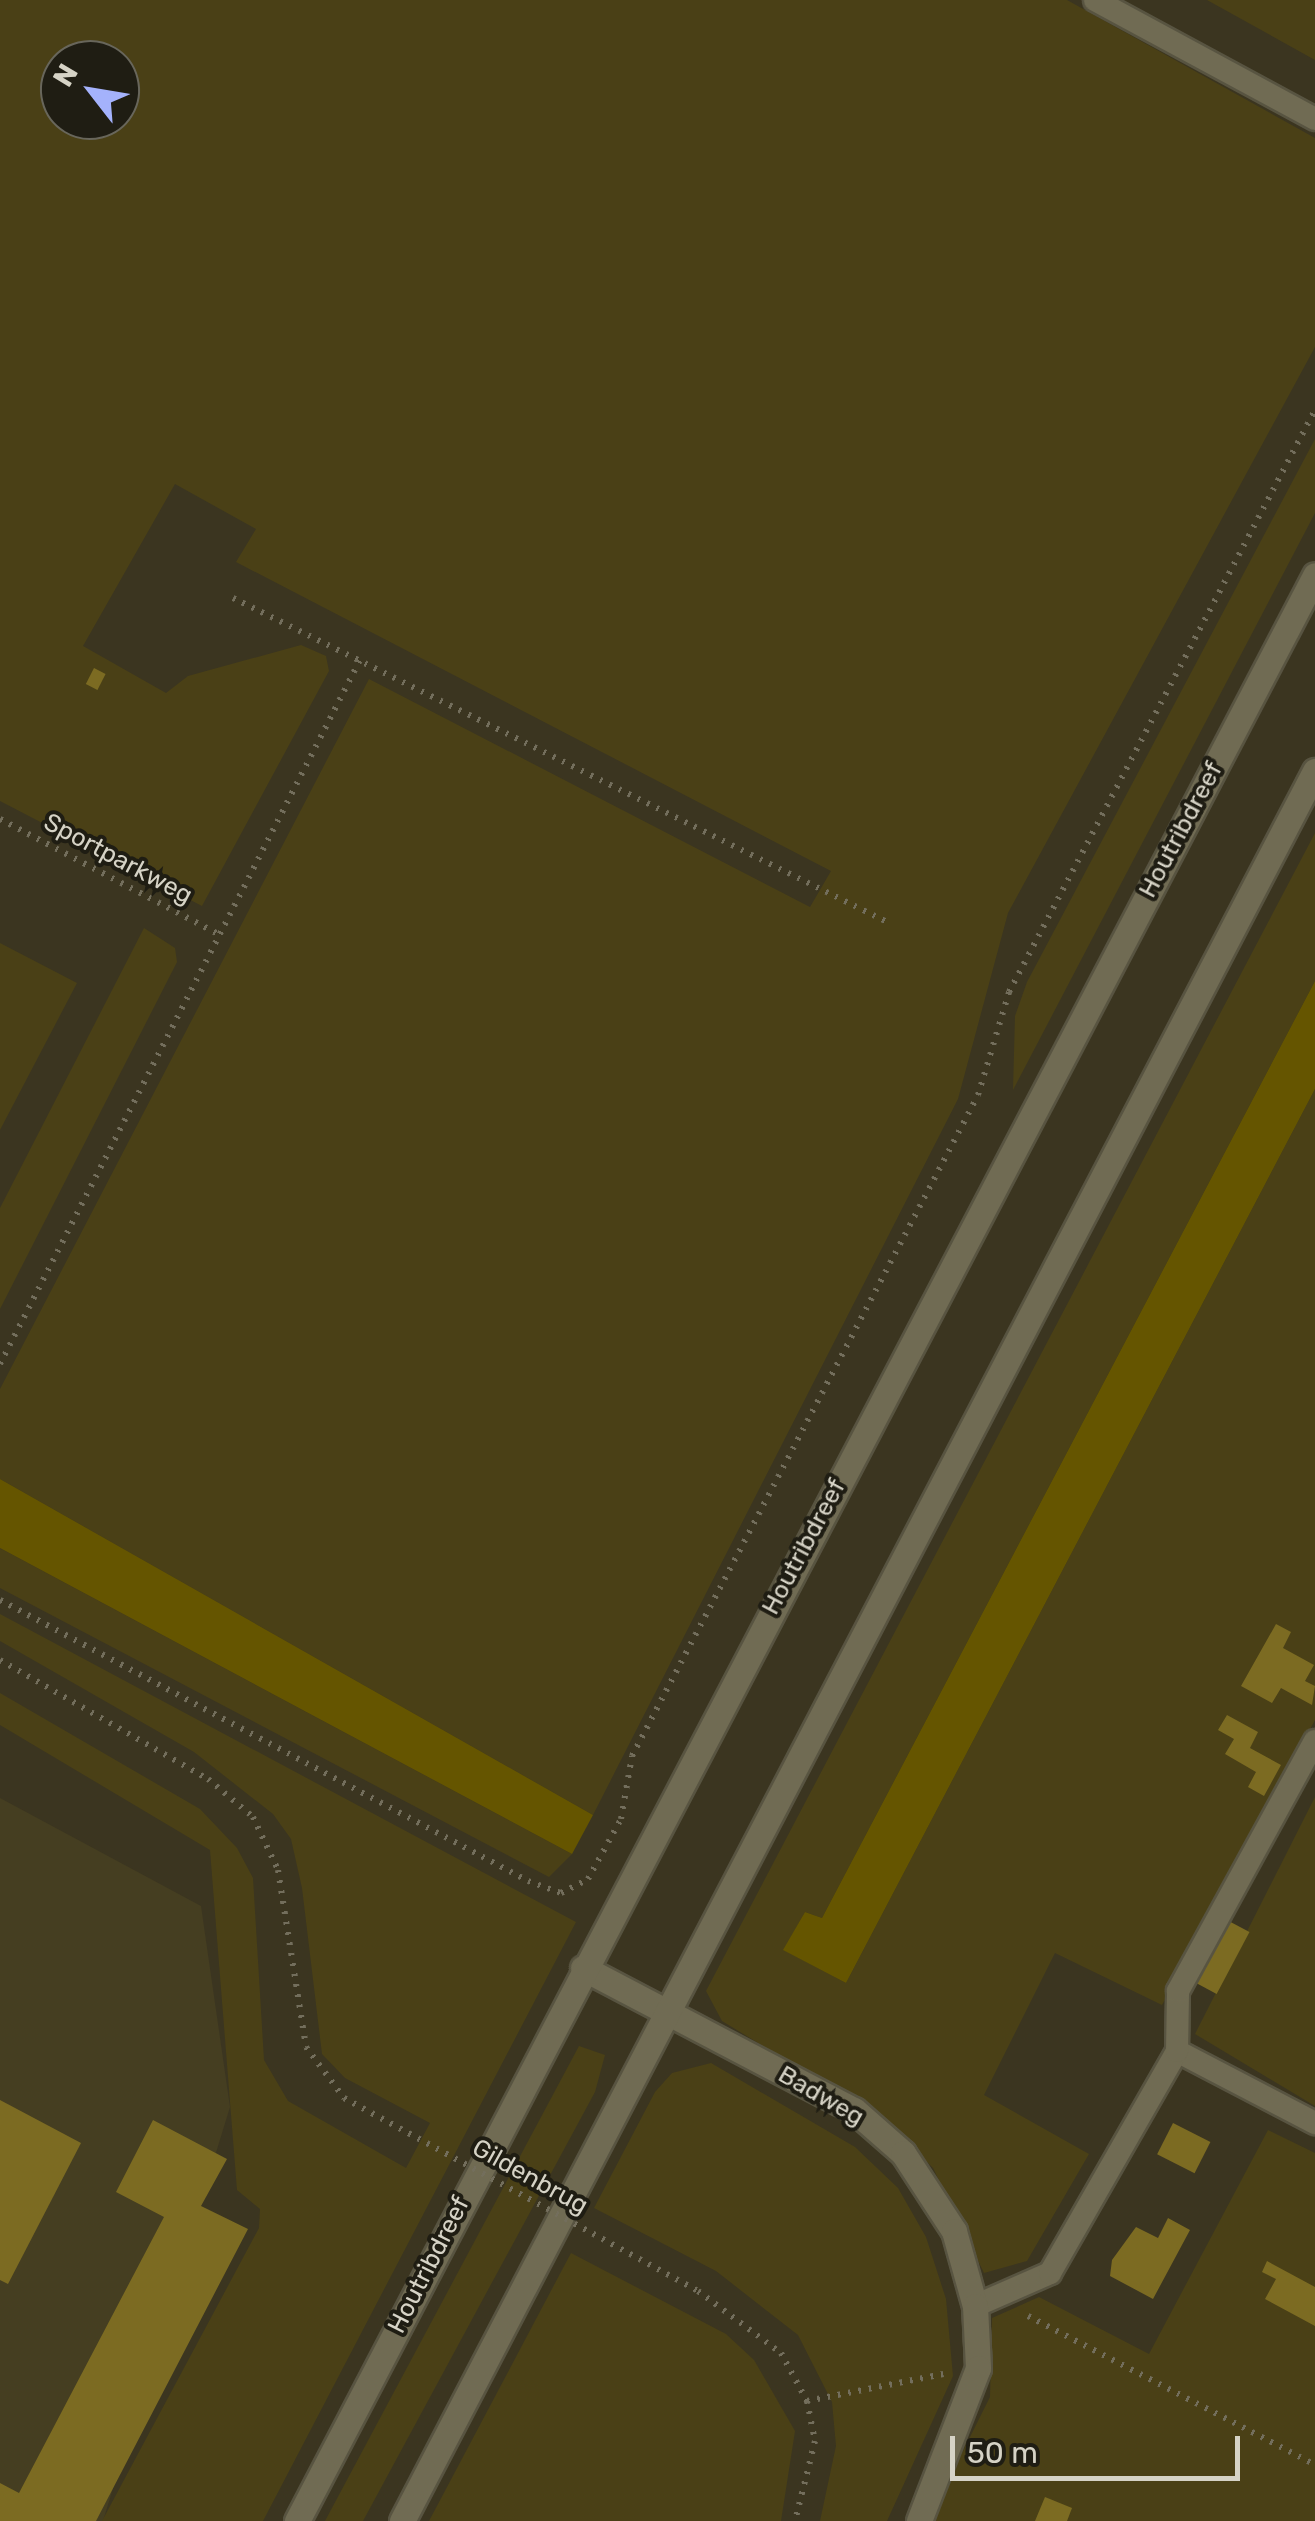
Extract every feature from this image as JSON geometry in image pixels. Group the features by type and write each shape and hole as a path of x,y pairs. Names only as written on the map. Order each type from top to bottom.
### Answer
{"main road":[{"name":"Houtribdreef","path":"296,2521 1315,576"},
{"path":"402,2521 1315,771"},
{"name":"Badweg","path":"583,1968 854,2110 904,2153 954,2232 984,2302 978,2368 919,2521"}],"lane":[{"path":"1096,0 1315,119"},
{"path":"984,2302 1050,2274 1177,2051 1178,1992 1315,1741"},
{"path":"1177,2051 1315,2123"}],"path":[{"path":"0,1600 528,1882 561,1893 588,1880 621,1819 632,1756 978,1095 1010,992 1315,410"},
{"path":"233,598 361,658 885,921"},
{"path":"0,1364 361,658"},
{"name":"Sportparkweg","path":"0,819 218,934"},
{"name":"Gildenbrug","path":"0,1660 208,1779 253,1817 278,1870 306,2047 344,2098 698,2291 780,2353 807,2402"},
{"path":"984,2302 1315,2465"},
{"path":"796,2521 815,2441 807,2402 978,2368"}],"shaded area":[{"path":"0,0 1067,0 1315,138 1315,347 1008,913 958,1099 593,1815 0,1479 0,1389 369,679 810,907 831,871 236,562 256,529 175,484 83,646 166,693 188,676 301,645 326,656 329,671 202,906 0,801"},
{"path":"1207,0 1315,0 1315,60"},
{"path":"1315,439 1315,513 1013,1090 1015,1016 1027,982"},
{"path":"1315,833 1315,981 822,1918 805,1912 784,1950 846,1983 1315,1089 1315,1720 1162,2005 1055,1953 984,2095 1089,2154 1027,2261 984,2273 933,2168 885,2120 722,2021 706,1991"},
{"path":"144,928 175,948 177,962 0,1309 0,1208"},
{"path":"0,943 77,983 0,1130"},
{"path":"1315,981 1315,1089 846,1983 783,1950 805,1912 822,1918"},
{"path":"0,1479 593,1815 572,1854 0,1548"},
{"path":"0,1548 572,1854 549,1877 0,1588"},
{"path":"0,1614 576,1922 263,2521 102,2521 259,2228 260,2209 237,2190 210,1850 0,1725 0,1693 200,1809 237,1848 253,1878 264,2060 288,2101 406,2168 430,2123 345,2078 322,2054 302,1888 291,1839 273,1814 194,1752 0,1641"},
{"path":"1315,1797 1315,2106 1195,2034"},
{"path":"0,1798 201,1906 230,2107 103,2521 0,2521"},
{"path":"579,2046 605,2055 595,2092 363,2521 325,2521"},
{"path":"711,2063 855,2147 898,2188 926,2237 946,2299 953,2376 887,2521 820,2521 836,2446 832,2402 798,2335 716,2271 594,2208 655,2092 672,2073"},
{"path":"1268,2130 1315,2153 1315,2521 928,2521 990,2397 992,2318 1039,2297 1149,2354"},
{"path":"571,2253 726,2334 754,2360 795,2431 781,2521 429,2521"}],"building":[{"path":"94,668 106,674 97,690 86,684"},
{"path":"1276,1624 1291,1632 1283,1648 1314,1665 1305,1681 1315,1686 1312,1705 1281,1688 1272,1703 1241,1686"},
{"path":"1227,1715 1258,1732 1250,1748 1281,1765 1264,1796 1248,1787 1256,1772 1225,1754 1234,1739 1218,1730"},
{"path":"1223,1918 1249,1932 1217,1994 1190,1980"},
{"path":"0,2100 81,2143 8,2284 0,2280"},
{"path":"153,2120 227,2159 201,2206 248,2229 96,2521 0,2521 0,2483 19,2493 164,2217 116,2192"},
{"path":"1173,2123 1210,2142 1195,2173 1157,2154"},
{"path":"1168,2218 1190,2230 1153,2299 1110,2276 1112,2260 1136,2227 1158,2238"},
{"path":"1267,2261 1315,2287 1315,2326 1265,2299 1276,2279 1262,2272"},
{"path":"1045,2497 1072,2508 1067,2521 1035,2521"}]}
